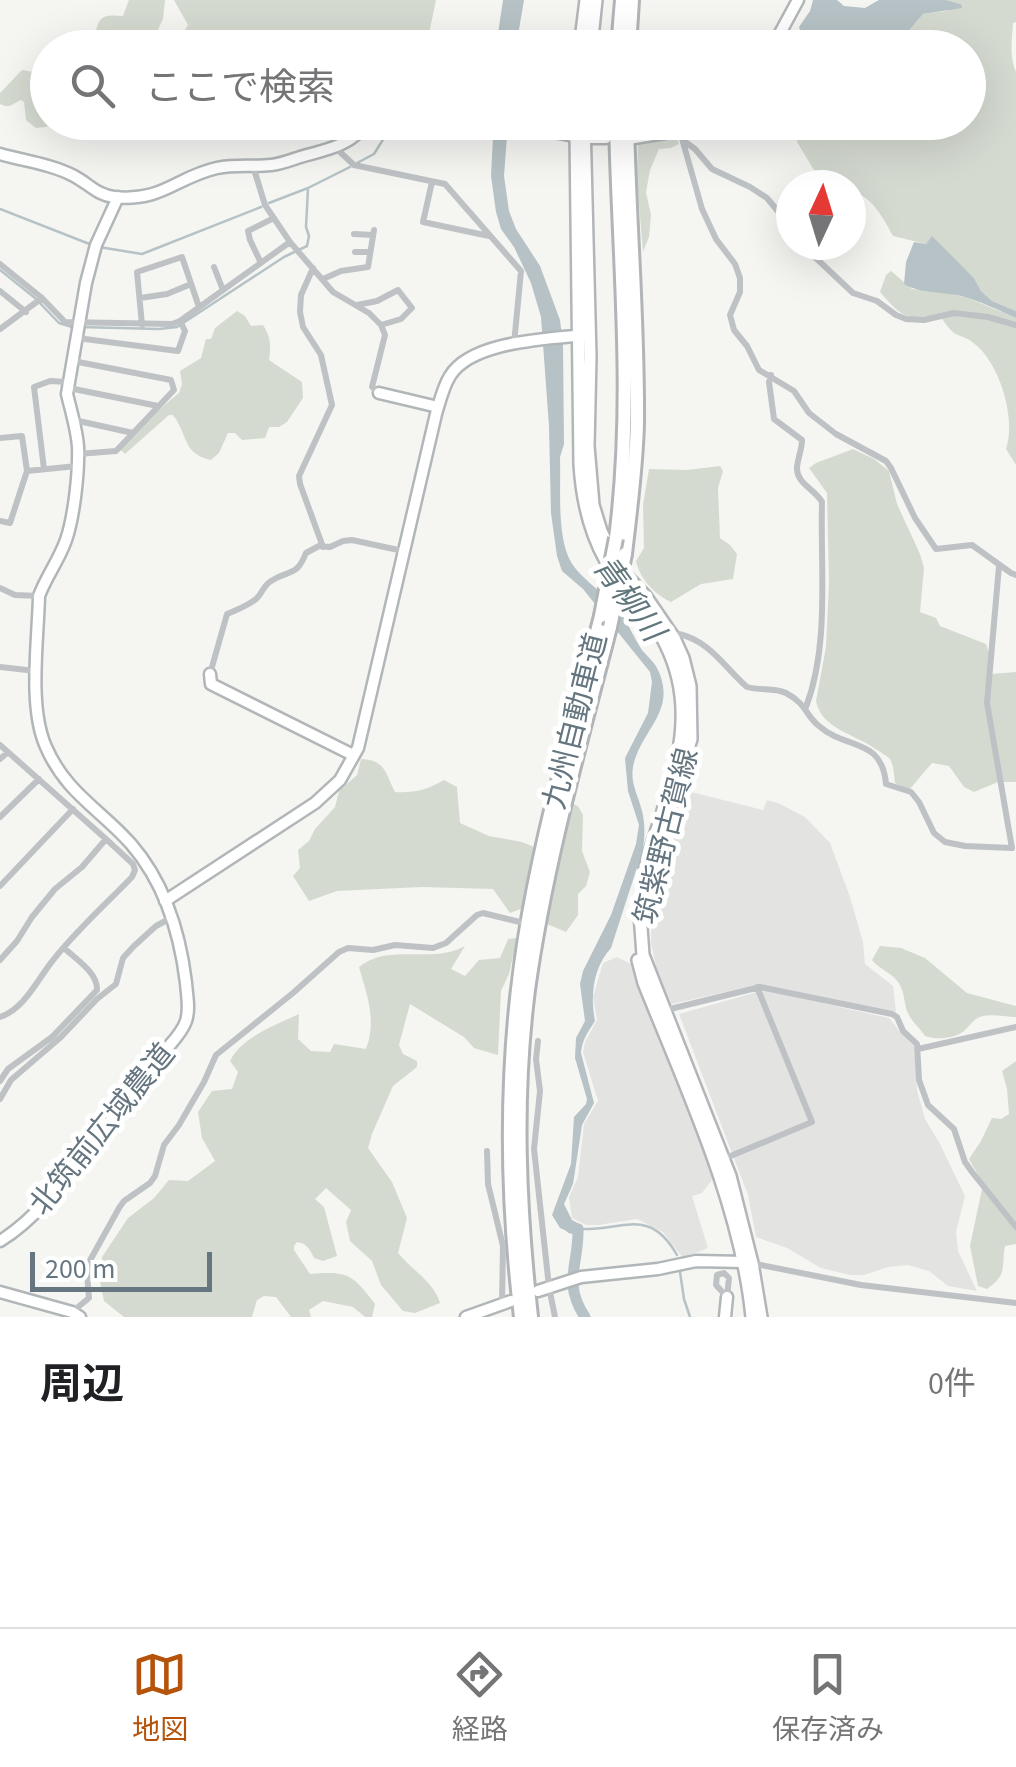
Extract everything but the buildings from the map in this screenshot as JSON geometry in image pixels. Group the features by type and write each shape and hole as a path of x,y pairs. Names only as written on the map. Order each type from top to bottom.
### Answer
{"highway":[{"path":"620,30 622,0"},
{"path":"630,30 632,0"},
{"name":"九州自動車道","path":"606,622 625,458 617,140"},
{"name":"九州自動車道","path":"531,1317 522,1225 520,1106 529,918 555,796 625,554 637,426 628,140"},
{"name":"九州自動車道","path":"521,1317 512,1226 509,1104 516,1007 530,939"}],"main road":[{"path":"582,30 586,0"},
{"path":"593,30 596,0"},
{"name":"筑紫野古賀線","path":"580,140 588,463 596,518 618,566 674,638 688,672 692,706 691,738 644,898 640,928 643,955 660,1011"},
{"name":"筑紫野古賀線","path":"584,335 580,464 591,529 615,576 666,645 683,710 681,747 641,883 633,924 636,953 719,1160 761,1317"},
{"name":"筑紫野古賀線","path":"748,1263 752,1317"}],"street":[{"path":"782,30 798,0"},
{"path":"0,154 75,176 94,191 118,197 148,196 164,192 200,172 272,165 349,140"},
{"path":"686,140 702,209 716,239 736,264 740,278 740,292 730,315 734,330 759,370 794,391 809,412 836,434 886,461 920,528 936,550 972,544 1016,575"},
{"path":"690,140 712,169 750,187 776,209"},
{"path":"338,146 354,164 444,184 521,272 514,344"},
{"path":"252,165 265,205 290,242 333,292 369,313 381,326 385,336 372,387 379,393 438,406"},
{"path":"432,182 423,222 490,236"},
{"name":"北筑前広域農道","path":"0,1241 36,1213 181,1032 187,1018 185,974 172,917 154,878 131,844 75,792 51,757 38,723 40,596 65,544 77,460 68,385 96,244 118,197"},
{"path":"262,263 248,231 274,218"},
{"path":"323,279 368,267 374,233 354,234"},
{"path":"0,264 65,322 172,324 290,242"},
{"path":"355,252 370,252"},
{"path":"142,325 137,272 182,257 199,308"},
{"path":"818,260 853,294 877,301 896,316 924,320 954,313 1016,326"},
{"path":"214,267 224,290"},
{"path":"313,268 301,295 302,328 321,355 332,405 299,476 323,547"},
{"path":"140,298 167,294 191,284"},
{"path":"356,306 398,290 412,308 401,319 381,326"},
{"path":"0,292 26,312"},
{"path":"0,329 42,298"},
{"path":"76,338 178,351 185,331 180,321"},
{"path":"165,901 315,803 340,780 354,755 365,723 438,406 450,374 482,351 584,335"},
{"path":"26,471 116,451 174,390 171,380 72,360"},
{"path":"770,376 774,419 802,440 797,474 822,502 823,603 814,681 806,707"},
{"path":"44,469 34,387 50,381 158,406"},
{"path":"73,420 133,432"},
{"path":"0,438 22,436 26,471 10,523 0,521"},
{"path":"354,755 211,684 210,674 227,614 258,598 265,584 290,575 301,566 306,553 352,540 404,551"},
{"path":"674,638 680,634 692,637 730,667 747,688 781,691 806,707 818,726 876,756 886,784 911,792 934,833 946,842 1012,848 987,703 1000,566"},
{"path":"0,588 14,595 40,596"},
{"path":"0,667 38,671"},
{"path":"0,745 106,839 135,870 55,956 28,996 0,1017"},
{"path":"0,759 8,752"},
{"path":"0,817 40,779"},
{"path":"0,886 73,810"},
{"path":"0,960 55,889 106,839"},
{"path":"0,1292 76,1315 89,1298 88,1264 118,1208 155,1176 164,1145 204,1082 216,1055 339,952 396,945 433,948 446,943 483,913 529,918"},
{"path":"1,1096 10,1080 116,984 123,958 134,946 172,917"},
{"path":"0,1082 8,1069 52,1036 96,990 94,976 64,948"},
{"path":"660,1011 756,988 897,1017 918,1049 919,1080 928,1106 954,1130 972,1172 1016,1227"},
{"path":"719,1160 812,1122 756,988"},
{"path":"918,1049 1016,1028"},
{"path":"538,1041 540,1091 534,1142 543,1289 555,1317"},
{"path":"466,1317 507,1304 504,1246 488,1184 487,1151"},
{"path":"543,1289 581,1277 696,1261 748,1263 861,1285 1016,1303"},
{"path":"725,1317 727,1297"}],"shaded area":[{"path":"129,0 165,0 158,30 97,30 104,17 123,16"},
{"path":"174,0 436,0 430,30 185,30 188,25"},
{"path":"503,0 524,0 519,30 499,30"},
{"path":"813,0 837,0 844,6 865,8 879,0 946,0 961,4 962,8 923,14 909,30 800,30"},
{"path":"946,0 1016,0 1012,60 1016,72 1016,311 992,301 932,237 926,244 893,236 866,199 866,170 814,170 797,142 986,140 986,30 909,30 923,14 961,4"},
{"path":"22,70 30,71 30,123 21,100 11,105 0,104 0,93"},
{"path":"493,140 507,140 504,176 509,211 540,266 560,320 564,444 560,457 560,507 568,556 584,578 619,611 656,666 664,694 658,716 633,767 644,820 643,849 611,948 597,973 593,992 595,1021 581,1053 594,1103 582,1125 573,1184 564,1204 572,1220 583,1226 580,1237 560,1228 552,1215 571,1164 574,1117 587,1099 575,1058 576,1038 585,1021 580,984 611,915 636,844 639,825 628,791 625,758 648,713 652,682 650,672 583,589 562,571 557,556 551,513 541,317 531,283 501,229 491,176"},
{"path":"677,140 679,144 659,149 650,170 646,192 651,215 643,252 637,180 638,142"},
{"path":"932,236 974,278 981,291 992,301 1016,311 1016,318 968,298 904,284 906,262 914,242 926,244"},
{"path":"891,271 912,289 968,298 1016,318 1016,465 1006,449 1009,424 1004,394 986,355 951,330 941,317 913,317 894,307 880,292"},
{"path":"237,311 251,326 263,325 270,342 269,360 302,382 303,398 287,422 269,427 265,438 242,440 235,433 228,433 219,453 211,460 190,448 178,422 169,415 125,454 120,449 179,393 180,371 201,358 206,339 211,339 215,328"},
{"path":"853,449 889,471 897,504 924,568 920,612 936,618 940,626 986,644 991,674 1016,672 1016,782 998,782 974,792 964,787 949,766 932,763 909,790 895,783 889,758 832,725 819,711 816,701 826,647 829,582 827,493 809,468"},
{"path":"720,466 720,538 737,554 733,579 701,584 671,602 649,585 636,561 644,548 643,505 649,469"},
{"path":"361,759 380,765 395,792 420,790 444,780 457,787 460,823 489,836 534,847 523,908 510,913 493,889 337,891 309,901 293,876 300,868 298,850 335,807 339,791 357,775"},
{"path":"691,792 763,810 767,800 780,804 805,817 830,843 850,897 865,964 893,986 896,1012 760,984 668,1005 651,943 652,903 683,799"},
{"path":"573,804 583,815 582,851 590,872 586,886 578,894 578,915 566,932 547,924 547,915"},
{"path":"517,938 501,991 498,1055 474,1048 464,1037 410,1004 399,1045 403,1054 417,1061 417,1067 393,1086 368,1148 392,1182 407,1218 398,1253 428,1283 440,1303 415,1313 403,1311 381,1285 372,1261 350,1241 346,1222 351,1210 326,1188 315,1199 324,1207 337,1256 323,1261 314,1258 306,1245 297,1242 294,1250 310,1274 341,1274 360,1286 375,1304 372,1317 365,1317 353,1307 323,1301 309,1310 311,1317 291,1317 276,1297 264,1296 257,1300 252,1317 124,1317 104,1301 100,1282 102,1257 128,1218 154,1198 169,1180 188,1181 215,1161 202,1138 198,1112 212,1091 232,1089 238,1072 230,1061 242,1045 299,1014 298,1039 311,1051 330,1052 334,1044 366,1049 371,1018 359,967 380,957 438,954 465,946 451,969 465,976 479,960 500,958 508,939"},
{"path":"880,946 901,948 925,958 967,993 1016,1006 1016,1017 983,1016 955,1036 925,1036 909,1015 898,982 872,960"},
{"path":"617,957 631,964 715,1176 702,1193 692,1196 708,1248 683,1258 663,1232 637,1219 586,1225 572,1218 569,1197 578,1177 584,1124 598,1101 583,1052 597,1020 593,997 603,963"},
{"path":"764,990 889,1018 914,1043 917,1090 925,1119 965,1196 956,1232 958,1251 977,1291 948,1286 929,1271 908,1265 864,1275 821,1268 787,1248 756,1237 748,1195 679,1014"},
{"path":"1016,1061 1016,1244 1005,1246 1001,1275 987,1289 978,1286 970,1246 983,1184 969,1159 992,1118 1001,1119 1009,1114 1002,1071"}],"waterway":[{"path":"357,163 374,154 383,140"},
{"path":"80,327 177,327 307,246 308,188 350,167"},
{"path":"269,203 308,188"},
{"path":"99,247 142,254 261,207"},
{"path":"0,209 92,245"},
{"path":"0,270 59,323 72,327"},
{"path":"582,1229 646,1226 667,1240 677,1255"},
{"name":"青柳川","path":"571,1228 578,1229 574,1294 585,1317"},
{"path":"680,1272 690,1317"}]}
